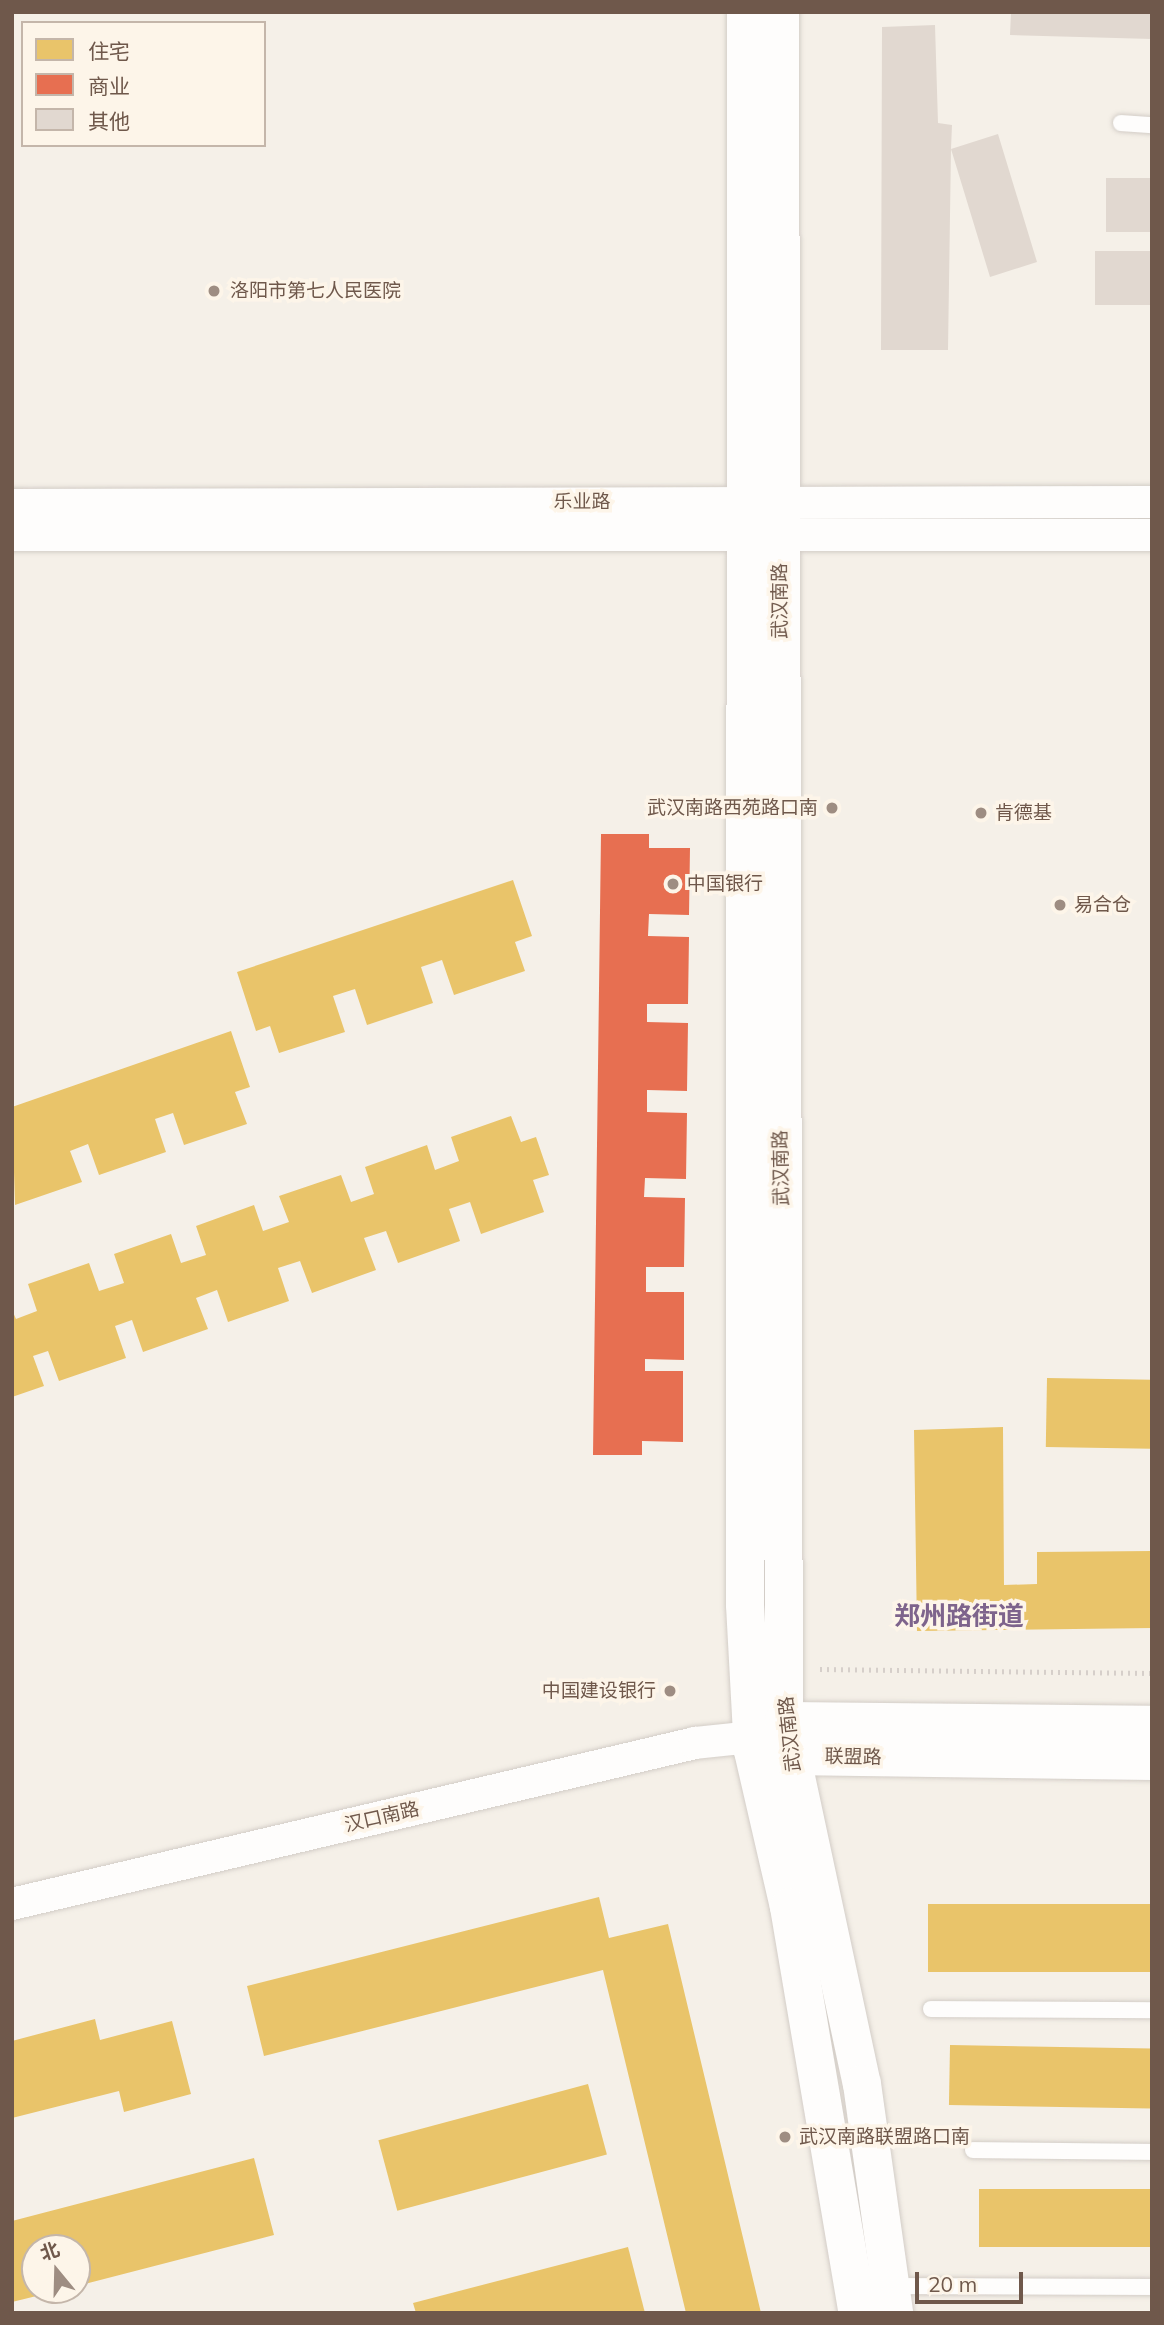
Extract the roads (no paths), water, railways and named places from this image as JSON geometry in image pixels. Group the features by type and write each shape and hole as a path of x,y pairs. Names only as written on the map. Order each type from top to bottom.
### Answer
{"main road":[{"name":"武汉南路","path":"746,12 765,518 785,1669 775,1738 794,1935 858,2313"},
{"name":"武汉南路","path":"780,12 765,518 745,1605 775,1738 862,2084 894,2299"},
{"name":"联盟路","path":"775,1738 1152,1725"},
{"name":"联盟路","path":"775,1738 1152,1761"}],"street":[{"name":"乐业路","path":"12,535 765,518 1152,502"},
{"name":"乐业路","path":"12,505 765,518 1152,535"},
{"name":"汉口南路","path":"12,1904 695,1743 775,1738"}],"lane":[{"path":"1121,123 1152,125"},
{"path":"931,2009 1152,2010"},
{"path":"973,2150 1152,2152"},
{"path":"894,2299 1152,2287"}],"place":[{"name":"洛阳市第七人民医院","path":"214,291"},
{"name":"武汉南路西苑路口南","path":"832,808"},
{"name":"肯德基","path":"981,813"},
{"name":"中国银行","path":"673,884"},
{"name":"易合仓","path":"1060,905"},
{"name":"中国建设银行","path":"670,1691"},
{"name":"武汉南路联盟路口南","path":"785,2137"}],"district":[{"name":"郑州路街道","path":"959,1616"}]}
